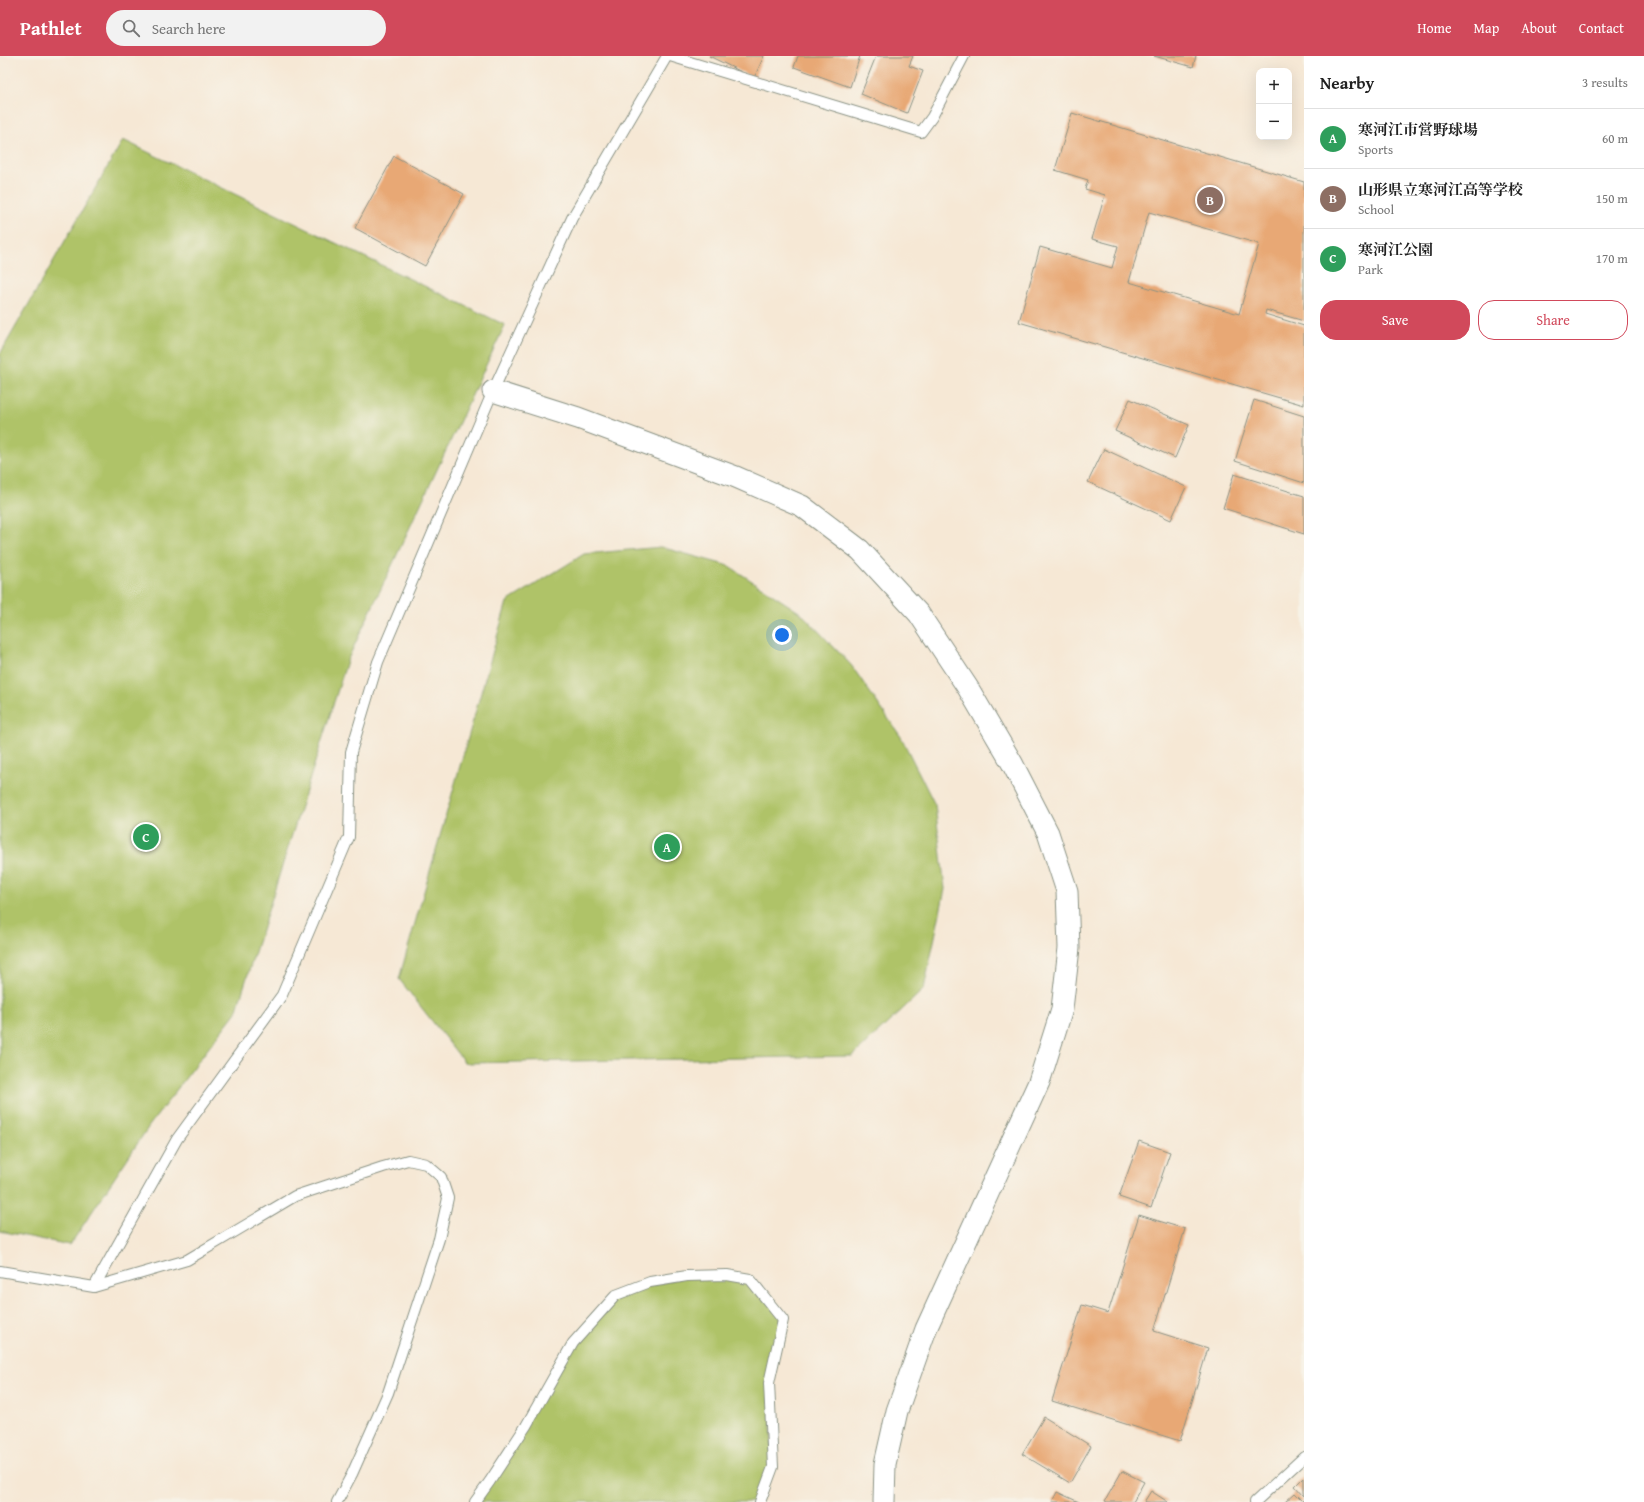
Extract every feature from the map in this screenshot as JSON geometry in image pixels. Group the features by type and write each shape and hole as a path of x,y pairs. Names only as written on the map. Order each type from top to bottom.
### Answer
{"street":[{"path":"493,390 578,418 736,477 802,506 860,550 919,614 968,688 1004,750 1048,833 1067,892 1069,948 1062,1009 1038,1082 926,1329 896,1411 885,1464 884,1502"}],"lane":[{"path":"94,1287 177,1139 282,995 349,837 351,752 378,662 493,390 572,218 669,56 921,132 932,117 964,56"},
{"path":"0,1271 94,1287 187,1260 295,1196 408,1160 426,1164 441,1176 448,1198 439,1239 388,1393 352,1474 337,1502"},
{"path":"475,1502 526,1426 573,1343 616,1295 650,1282 687,1276 727,1275 750,1279 783,1320 769,1383 774,1467 760,1502"},
{"path":"1255,1502 1304,1456"}],"green space":[{"path":"123,140 505,325 347,661 236,1012 149,1126 70,1245 0,1231 0,354"},
{"path":"661,547 729,566 802,614 851,665 901,737 935,805 945,889 924,989 853,1056 465,1063 399,979 507,602 584,554"},
{"path":"687,1276 750,1279 783,1320 769,1383 773,1467 760,1502 475,1502 573,1343 616,1295"}],"building":[{"path":"709,56 764,56 754,78"},
{"path":"798,56 860,56 850,87 794,67"},
{"path":"876,56 913,56 909,66 923,71 907,113 861,94"},
{"path":"1154,56 1196,56 1193,67"},
{"path":"1072,113 1304,182 1304,321 1266,310 1265,314 1304,326 1304,405 1019,322 1040,247 1112,268 1118,246 1092,239 1105,195 1085,189 1088,180 1055,170","holes":["1149,212 1259,244 1239,314 1129,282"]},
{"path":"394,156 464,194 425,266 355,228"},
{"path":"1130,399 1189,425 1175,458 1115,431"},
{"path":"1254,400 1304,416 1304,483 1235,461"},
{"path":"1104,449 1186,487 1171,520 1088,482"},
{"path":"1234,474 1304,496 1304,534 1223,508"},
{"path":"1139,1141 1170,1152 1151,1208 1119,1197"},
{"path":"1139,1215 1185,1229 1154,1331 1208,1348 1180,1441 1052,1401 1082,1305 1108,1313"},
{"path":"1044,1417 1091,1446 1070,1483 1022,1454"},
{"path":"1122,1471 1144,1482 1133,1502 1105,1501"},
{"path":"1304,1477 1304,1496 1295,1486"},
{"path":"1151,1491 1168,1502 1144,1502"},
{"path":"1057,1492 1079,1502 1052,1502"},
{"path":"1295,1493 1304,1502 1285,1502"}],"place":[{"name":"山形県立寒河江高等学校","path":"1210,200"},
{"name":"寒河江公園","path":"146,837"},
{"name":"寒河江市営野球場","path":"667,847"}]}
